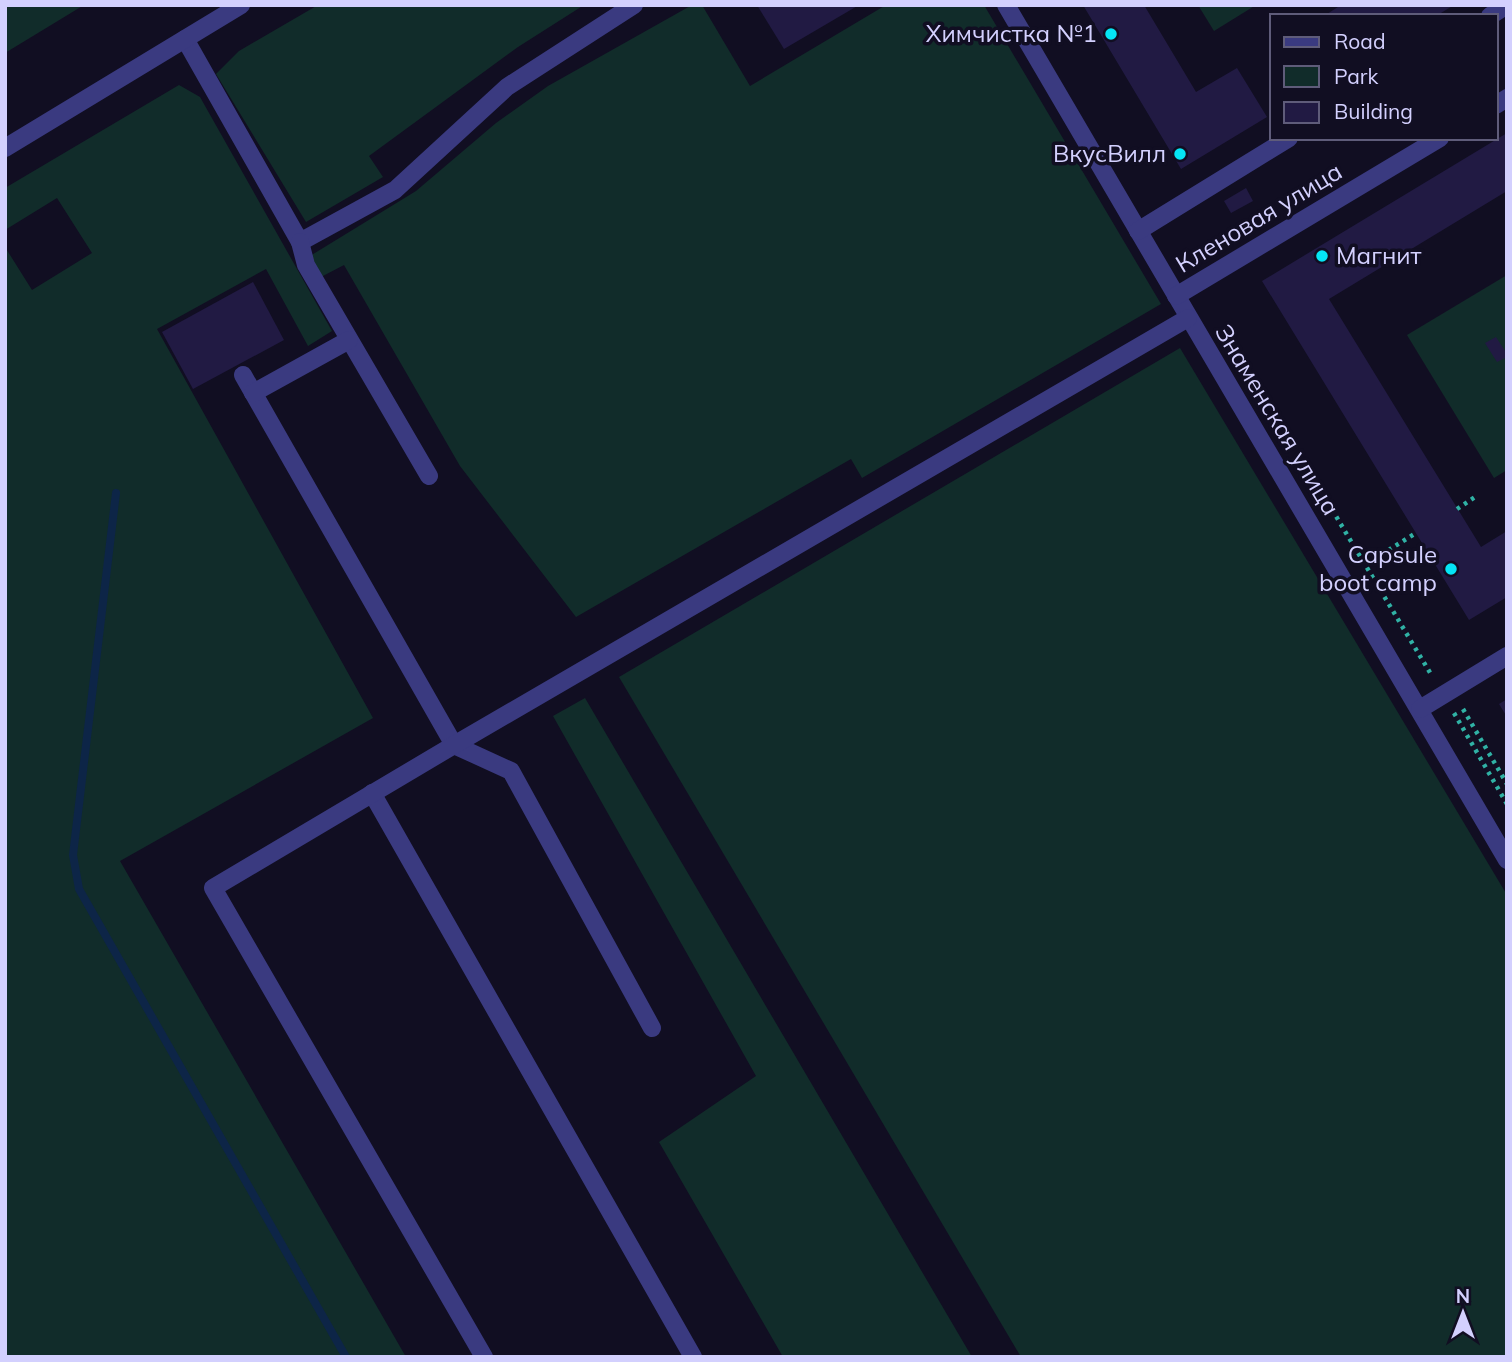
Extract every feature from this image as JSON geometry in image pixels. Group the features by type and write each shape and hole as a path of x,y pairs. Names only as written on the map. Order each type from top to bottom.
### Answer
{"street":[{"path":"5,148 241,5"},
{"path":"300,242 395,190 507,87 634,5"},
{"name":"Знаменская улица","path":"1006,5 1507,860"},
{"path":"185,40 300,242 306,265 429,476"},
{"path":"1138,231 1286,140"},
{"name":"Кленовая улица","path":"1176,296 1437,140"},
{"path":"484,1357 213,888 1188,318"},
{"path":"253,393 349,340"},
{"path":"243,375 454,745 511,771 652,1028"},
{"path":"1420,709 1507,656"},
{"path":"372,793 693,1357"}],"path":[{"path":"1457,509 1475,497"},
{"path":"1374,559 1416,533"},
{"path":"1458,701 1507,784"}],"green space":[{"path":"5,5 84,5 5,53"},
{"path":"318,5 584,5 518,47 369,156 383,177 306,222 216,74 239,51"},
{"path":"692,5 702,5 750,86 886,5 984,5 1161,304 862,478 851,459 576,617 460,466 344,265 321,277 310,256 416,191 496,123 548,86"},
{"path":"1198,5 1256,5 1214,31"},
{"path":"179,85 200,97 332,331 308,346 266,269 157,329 373,718 120,861 406,1357 5,1357 5,247 32,290 92,253 57,198 5,230 5,188"},
{"path":"1507,275 1507,470 1494,478 1407,335"},
{"path":"1180,348 1507,895 1507,1357 1021,1357 619,677"},
{"path":"585,698 972,1357 783,1357 659,1142 756,1076 553,716"}],"building":[{"path":"757,5 859,5 784,49"},
{"path":"1083,5 1144,5 1196,92 1237,68 1267,117 1181,169"},
{"path":"1341,5 1454,5 1439,14 1327,14"},
{"path":"1507,133 1507,191 1329,299 1481,547 1507,531 1507,597 1469,620 1262,281"},
{"path":"1246,188 1253,201 1231,213 1224,201"},
{"path":"253,282 284,340 193,389 162,332"},
{"path":"1496,337 1507,354 1507,357 1497,362 1485,343"},
{"path":"1507,699 1507,717 1499,704"}],"waterway":[{"path":"116,493 73,855 79,889 346,1357"}],"place":[{"name":"Химчистка №1","path":"1111,34"},
{"name":"ВкусВилл","path":"1180,154"},
{"name":"Магнит","path":"1322,256"},
{"name":"Capsule boot camp","path":"1451,569"}]}
